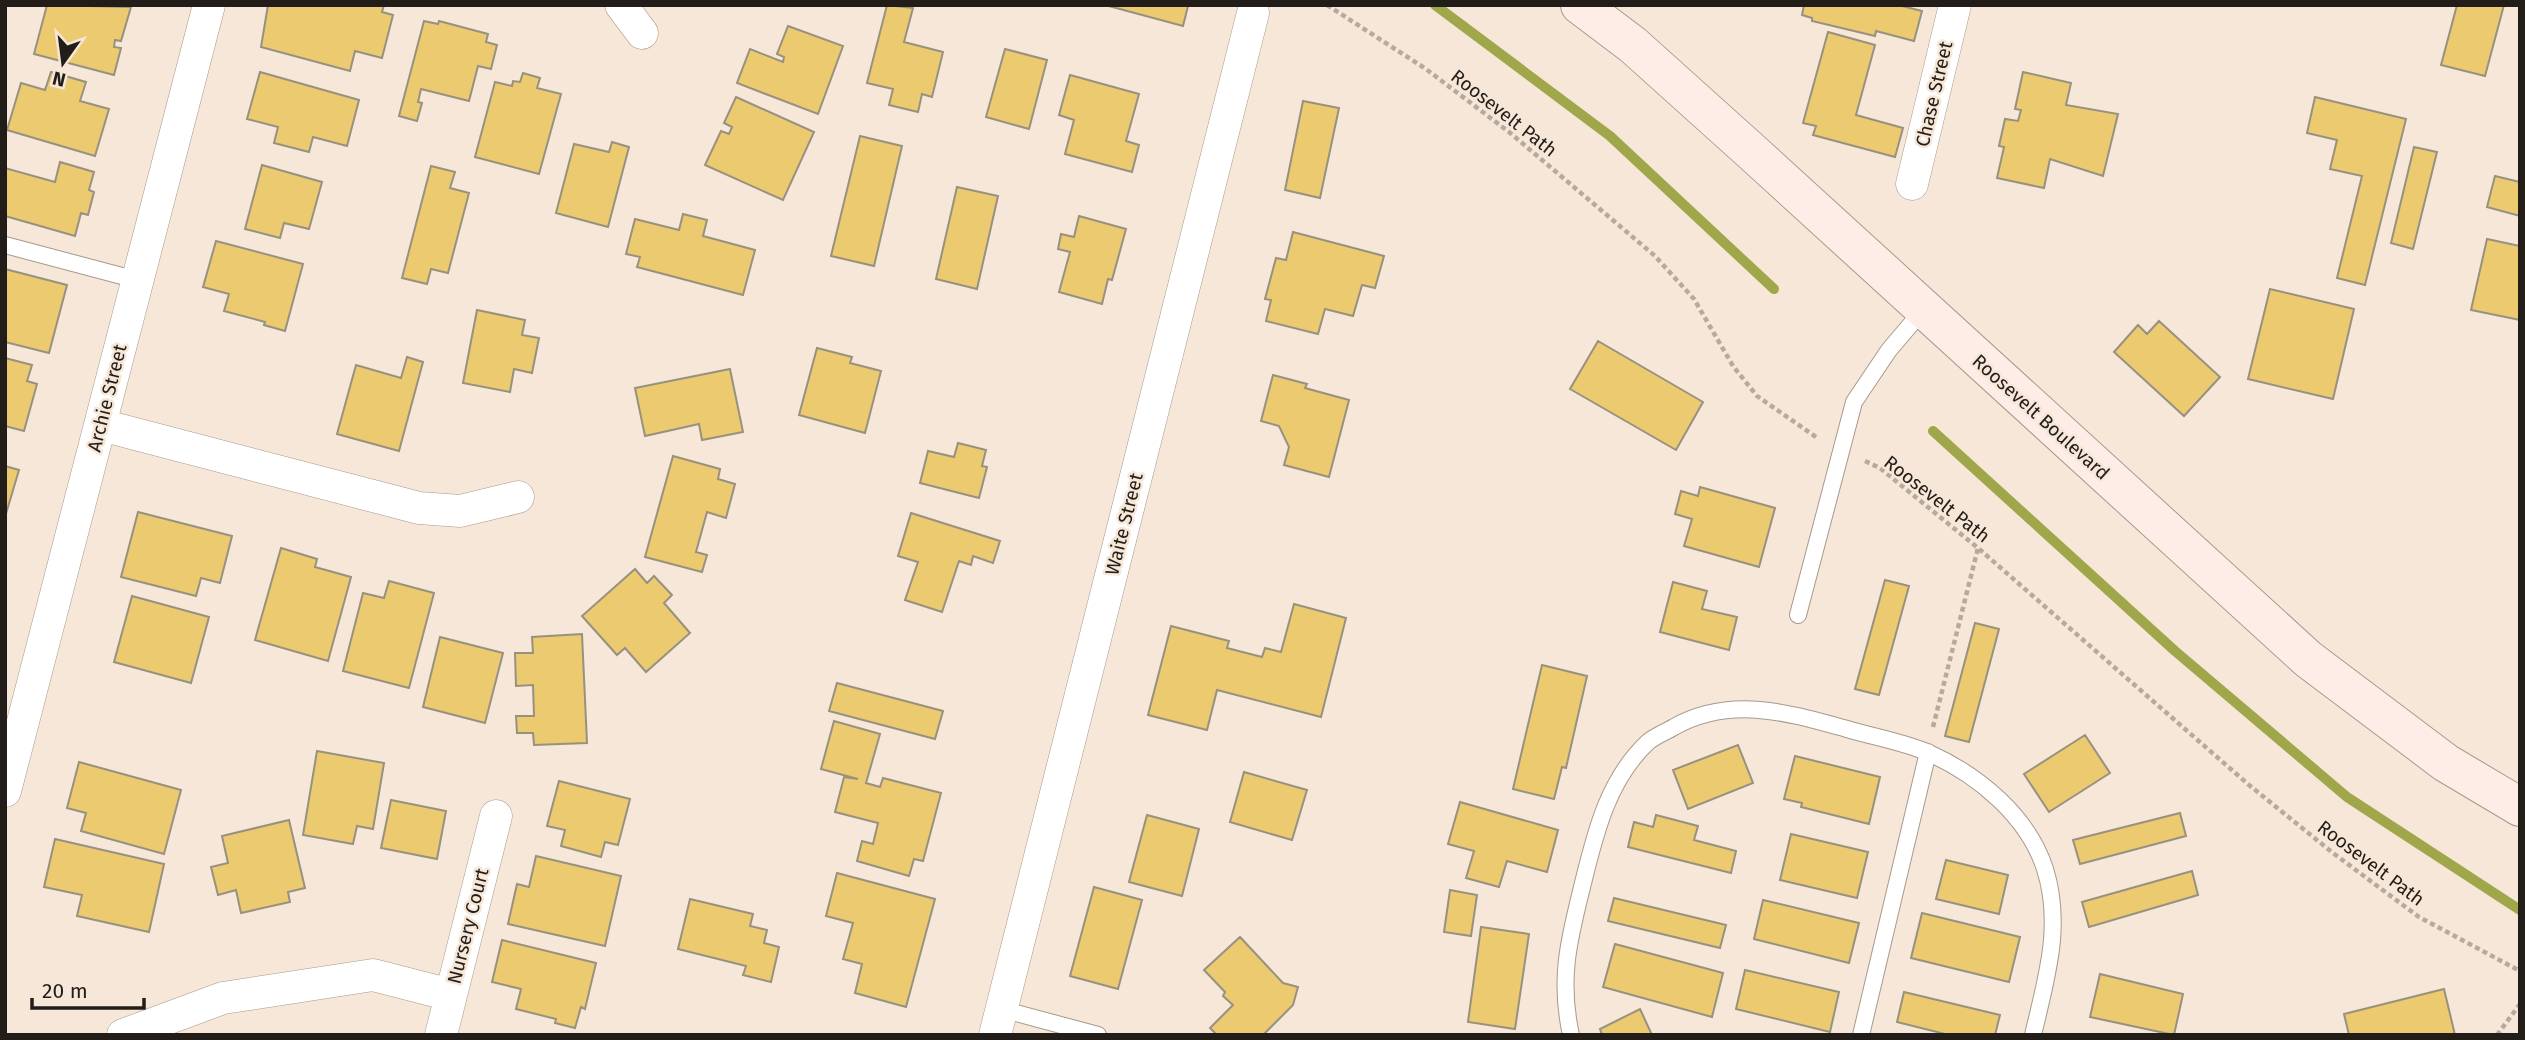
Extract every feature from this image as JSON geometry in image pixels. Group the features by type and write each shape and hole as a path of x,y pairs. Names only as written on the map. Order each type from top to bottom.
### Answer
{"main road":[{"name":"Roosevelt Boulevard","path":"1580,5 1633,45 2308,659 2446,764 2520,807"}],"street":[{"name":"Archie Street","path":"5,791 209,5"},
{"path":"621,5 642,33"},
{"name":"Chase Street","path":"1912,184 1955,5"},
{"name":"Waite Street","path":"998,1022 1253,13"},
{"path":"101,425 419,508 460,512 518,497"},
{"name":"Nursery Court","path":"441,1035 496,816"},
{"path":"123,1035 223,998 373,975 451,995"}],"lane":[{"path":"5,245 137,280"},
{"path":"1798,615 1854,401 1866,381 1923,310"},
{"path":"1571,1035 1564,1002 1564,958 1595,831 1617,779 1648,741 1690,717 1737,707 1785,712 1928,752 1969,776 1999,799 2024,827 2045,868 2054,908 2053,951 2033,1035"},
{"path":"1861,1035 1928,752"},
{"path":"998,1022 1098,1035"}],"path":[{"name":"Roosevelt Path","path":"1327,5 1426,69 1509,132 1655,256 1694,299 1733,366 1757,396 1803,431 1880,468 1978,548 2249,785 2333,853 2419,917 2520,971"},
{"path":"1928,752 1978,548"},
{"path":"2497,1035 2520,1004"}],"building":[{"path":"47,5 131,7 121,41 115,40 114,47 121,48 114,75 34,54"},
{"path":"268,5 384,5 382,12 393,15 382,58 355,51 350,71 261,47"},
{"path":"887,5 913,8 904,42 943,52 932,97 922,94 918,112 889,105 893,89 867,83"},
{"path":"1105,5 1187,5 1188,6 1183,26"},
{"path":"1804,5 1898,5 1922,11 1914,41 1876,31 1875,36 1812,21 1812,18 1802,15"},
{"path":"2457,5 2504,5 2485,76 2441,65"},
{"path":"424,21 438,24 439,21 488,34 486,42 497,45 491,69 478,66 469,101 421,89 418,102 422,103 417,121 399,116"},
{"path":"788,26 843,46 818,114 737,83 750,49 783,62 784,57 777,54"},
{"path":"1828,32 1875,45 1856,115 1903,128 1895,157 1813,135 1816,126 1803,123"},
{"path":"1005,49 1047,60 1029,129 986,117"},
{"path":"51,72 86,82 80,101 109,109 95,156 7,130 21,83 45,90"},
{"path":"260,72 359,100 347,146 313,137 309,152 274,143 278,127 247,119"},
{"path":"2023,72 2071,83 2066,105 2118,114 2103,176 2050,159 2044,188 1997,178 2004,147 1999,146 2005,119 2018,121 2021,110 2015,109"},
{"path":"523,73 540,78 537,88 561,94 539,174 475,157 495,82 512,86 513,81 520,82"},
{"path":"1070,75 1139,94 1126,141 1139,145 1132,172 1065,154 1074,120 1059,115"},
{"path":"736,97 814,132 783,200 705,165 721,131 729,134 732,127 724,123"},
{"path":"2315,97 2406,119 2365,285 2337,278 2362,176 2330,169 2337,140 2307,133"},
{"path":"1303,101 1339,108 1320,198 1285,190"},
{"path":"860,136 902,146 874,266 831,256"},
{"path":"612,142 629,147 608,227 556,213 574,144 609,152"},
{"path":"2414,147 2437,152 2413,249 2391,243"},
{"path":"60,162 94,172 89,190 94,192 88,215 81,213 75,236 5,216 5,168 55,182"},
{"path":"262,165 322,182 309,229 284,223 280,238 245,229"},
{"path":"431,166 455,172 450,188 469,193 448,273 431,269 427,284 402,278"},
{"path":"2495,176 2520,182 2520,216 2487,207"},
{"path":"957,187 998,196 977,289 936,279"},
{"path":"683,214 707,220 703,236 755,250 743,295 637,267 640,257 626,254 635,219 679,230"},
{"path":"1079,216 1126,229 1112,280 1108,279 1102,304 1059,292 1070,252 1058,249 1061,234 1074,237"},
{"path":"1293,232 1384,256 1375,288 1362,285 1353,316 1325,309 1318,334 1266,321 1271,300 1265,299 1276,258 1286,260"},
{"path":"2487,239 2520,246 2520,320 2471,310"},
{"path":"216,241 303,264 285,331 264,325 265,322 224,311 229,294 203,287"},
{"path":"5,269 67,285 49,353 5,342"},
{"path":"2270,289 2354,309 2333,399 2248,379"},
{"path":"477,310 525,320 522,335 539,338 532,373 514,369 510,392 463,383"},
{"path":"2159,321 2220,377 2184,416 2114,352 2138,325 2147,334"},
{"path":"1598,341 1703,402 1676,450 1570,389"},
{"path":"817,348 852,357 850,363 881,371 865,433 799,415"},
{"path":"407,357 423,362 399,451 337,434 356,365 401,378"},
{"path":"5,358 32,365 27,381 37,384 24,431 5,426"},
{"path":"730,369 743,432 702,440 699,424 645,436 635,388"},
{"path":"1273,375 1307,384 1305,388 1349,400 1329,477 1284,465 1289,447 1279,426 1261,421"},
{"path":"958,443 986,450 982,466 987,467 979,498 920,483 928,451 954,457"},
{"path":"673,456 720,469 718,479 735,484 726,518 707,512 696,552 707,555 702,572 645,557"},
{"path":"5,466 19,470 5,517"},
{"path":"1700,487 1775,508 1759,567 1684,546 1692,519 1675,514 1681,491 1698,496"},
{"path":"138,512 232,536 220,583 201,578 196,596 121,577"},
{"path":"911,513 1000,541 993,563 973,556 971,565 959,561 942,612 905,600 918,562 898,556"},
{"path":"281,548 317,559 315,567 351,577 328,661 255,640"},
{"path":"635,569 647,583 654,576 672,595 664,603 690,633 646,672 625,648 617,655 582,616"},
{"path":"1885,580 1909,586 1879,695 1855,689"},
{"path":"389,581 434,593 409,688 343,671 363,593 384,598"},
{"path":"1673,582 1707,591 1702,609 1737,617 1729,650 1660,632"},
{"path":"132,596 209,617 191,683 114,662"},
{"path":"1294,604 1346,618 1321,717 1217,690 1207,730 1148,715 1171,626 1229,641 1227,648 1262,657 1265,648 1281,652"},
{"path":"1975,623 1999,629 1969,742 1945,736"},
{"path":"582,634 587,743 534,745 533,733 517,733 516,716 534,716 533,685 516,686 515,653 533,653 532,637"},
{"path":"440,637 503,653 485,723 423,707"},
{"path":"1542,665 1587,676 1566,768 1562,767 1554,799 1513,789"},
{"path":"837,683 943,711 935,739 829,711"},
{"path":"834,721 880,734 866,783 880,787 883,778 941,793 923,861 914,859 909,876 857,861 862,841 873,844 878,823 835,812 844,777 858,779 821,769"},
{"path":"2085,735 2110,773 2049,812 2024,774"},
{"path":"1738,745 1753,783 1688,809 1673,770"},
{"path":"317,751 384,763 373,829 357,826 353,844 303,835"},
{"path":"1795,756 1880,777 1869,824 1801,807 1802,803 1784,799"},
{"path":"79,762 181,790 164,854 81,831 86,813 67,808"},
{"path":"1244,772 1307,790 1292,840 1230,822"},
{"path":"559,781 630,799 618,845 605,842 601,857 561,846 565,830 547,826"},
{"path":"391,800 446,811 437,859 381,848"},
{"path":"1460,802 1558,830 1547,872 1507,861 1499,887 1466,878 1474,851 1448,844"},
{"path":"2180,813 2186,836 2080,864 2073,840"},
{"path":"1147,815 1199,829 1182,896 1129,882"},
{"path":"1656,815 1698,826 1694,840 1736,851 1731,873 1628,847 1634,822 1653,827"},
{"path":"289,820 305,888 288,892 290,902 241,913 236,890 218,895 211,867 228,863 222,836"},
{"path":"1791,834 1868,852 1857,898 1780,880"},
{"path":"55,839 164,864 149,932 77,916 82,895 44,887"},
{"path":"536,856 621,876 605,946 508,924 517,884 529,887"},
{"path":"1946,860 2008,875 1999,914 1936,899"},
{"path":"2192,871 2198,895 2089,927 2082,902"},
{"path":"837,873 935,899 906,1007 855,993 862,964 843,959 853,923 826,916"},
{"path":"1094,887 1142,900 1118,989 1070,976"},
{"path":"1450,890 1477,895 1471,936 1444,932"},
{"path":"1614,898 1726,925 1720,948 1608,921"},
{"path":"690,899 753,914 750,926 767,930 764,943 779,947 771,982 743,975 746,966 678,949"},
{"path":"1763,900 1859,923 1849,963 1754,939"},
{"path":"1922,913 2020,937 2009,982 1911,958"},
{"path":"1481,927 1529,934 1515,1029 1468,1022"},
{"path":"1240,937 1283,983 1298,987 1293,1005 1263,1035 1217,1035 1210,1028 1233,1005 1223,996 1225,992 1204,970"},
{"path":"502,940 596,963 585,1009 581,1007 575,1028 555,1023 556,1019 516,1009 521,989 492,982"},
{"path":"1615,944 1723,973 1712,1017 1603,987"},
{"path":"1745,970 1839,992 1830,1032 1736,1009"},
{"path":"2100,974 2183,994 2174,1035 2090,1017"},
{"path":"2444,989 2455,1035 2349,1035 2344,1014"},
{"path":"1904,992 2000,1015 1995,1035 1949,1035 1897,1022"},
{"path":"1640,1009 1652,1035 1602,1035 1600,1029"}],"waterway":[{"path":"1435,5 1610,136 1774,289"},
{"path":"1933,431 2175,651 2347,797 2520,910"}]}
